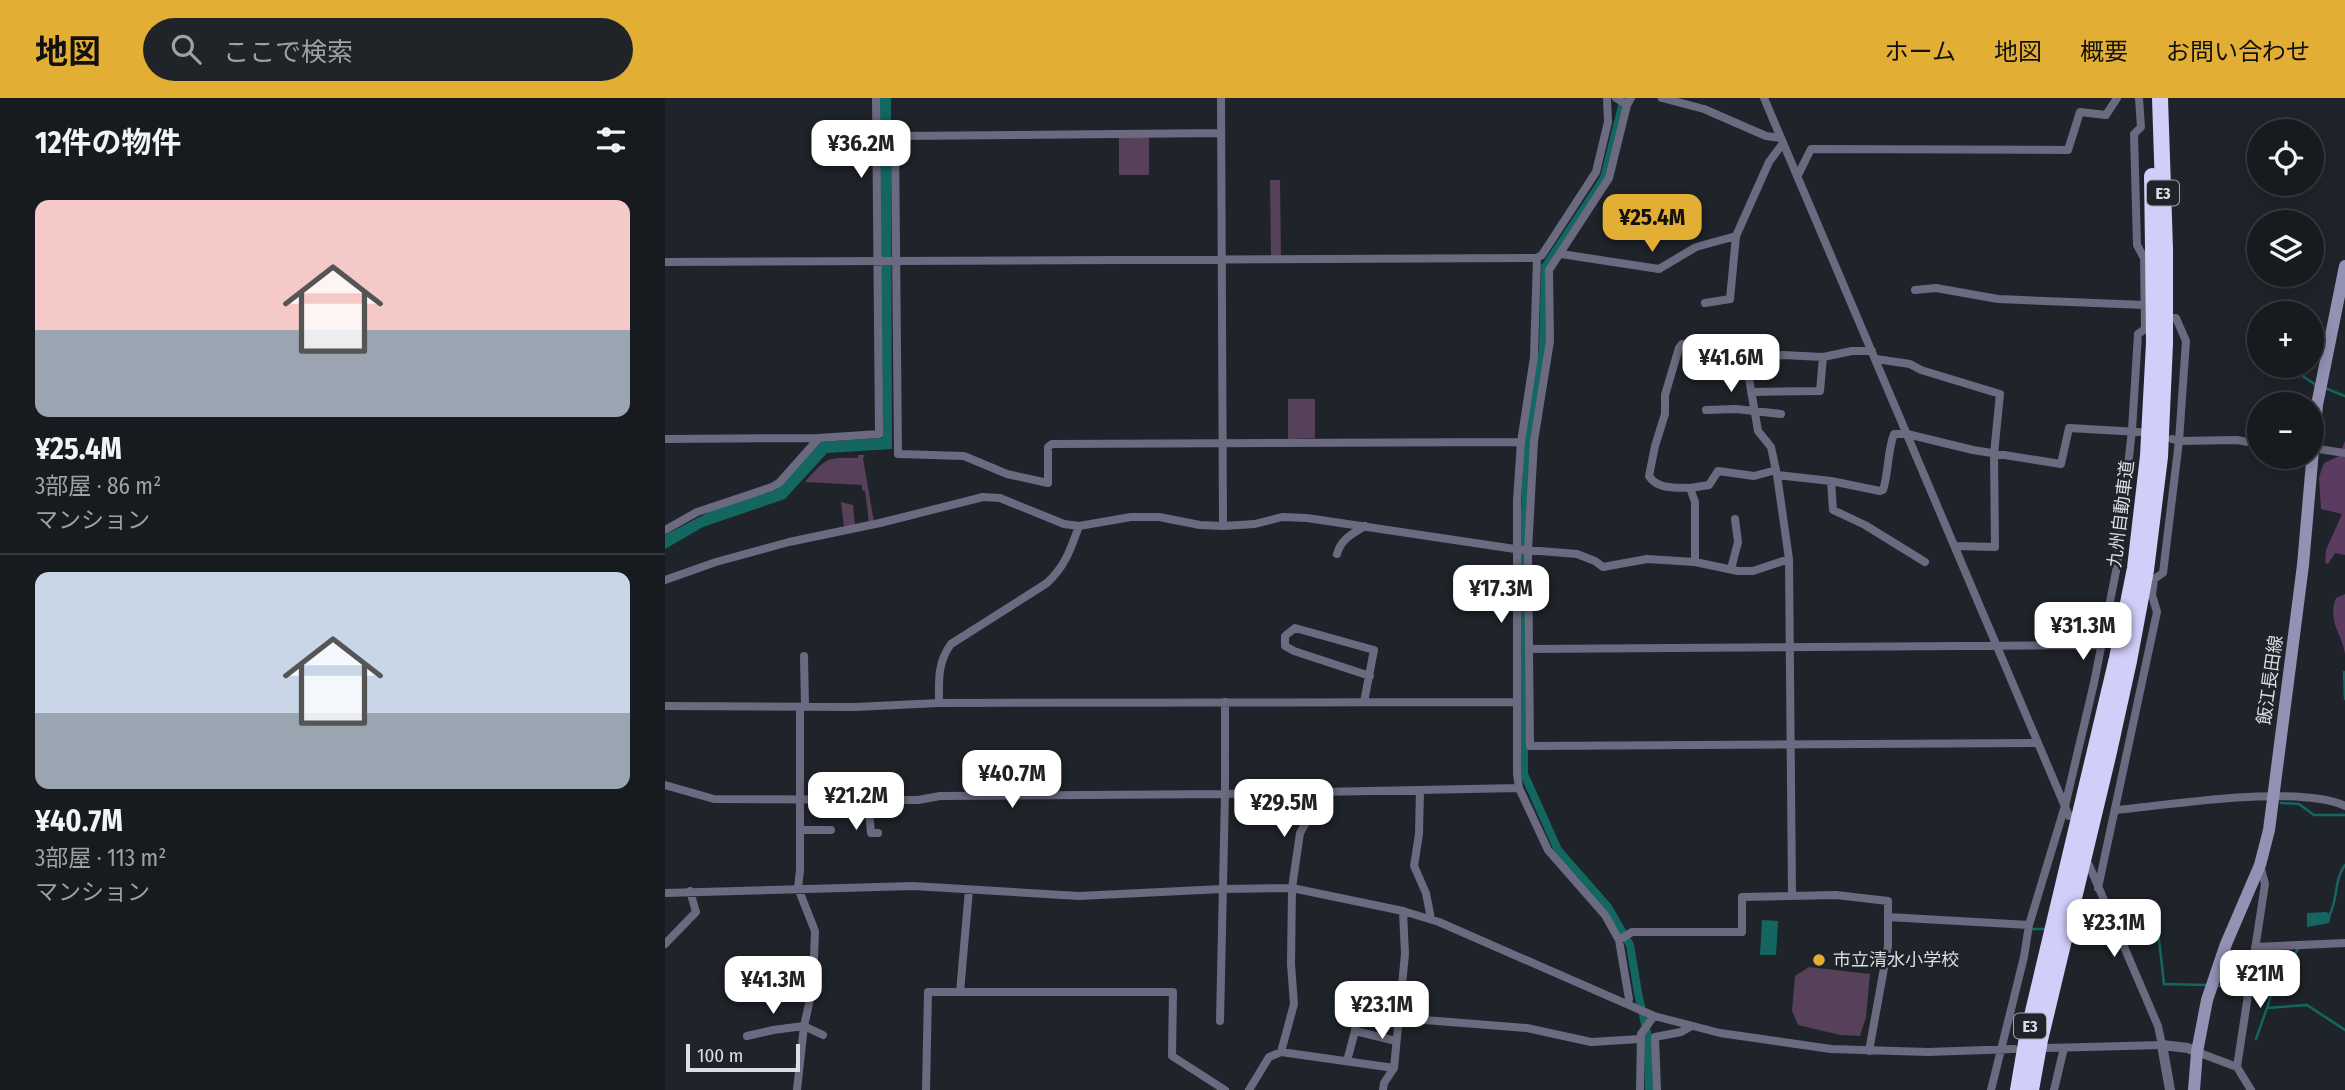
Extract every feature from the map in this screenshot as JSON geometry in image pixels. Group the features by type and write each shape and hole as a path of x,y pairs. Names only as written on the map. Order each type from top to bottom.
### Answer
{"highway":[{"name":"九州自動車道","path":"2018,1090 2129,662 2146,570 2160,457 2156,137 2150,98"},
{"name":"九州自動車道","path":"2156,137 2160,98"},
{"name":"九州自動車道","path":"2031,1090 2052,965"}],"main road":[{"name":"飯江長田線","path":"2320,392 2345,266"},
{"name":"飯江長田線","path":"2194,1090 2202,1017 2217,969 2260,865 2269,830 2303,565 2310,469"}],"street":[{"path":"665,439 819,438 879,434 876,98"},
{"path":"1221,98 1223,526"},
{"path":"665,262 1537,258 1542,255 1596,172 1608,122 1607,98"},
{"path":"1617,98 1629,102 1609,178 1549,270 1550,341 1534,441 1528,550 1530,746 2038,743"},
{"path":"1662,98 1704,108 1782,141"},
{"path":"1764,98 2069,816"},
{"path":"1798,176 1811,149 2067,150 2080,112 2106,115 2117,98"},
{"path":"1991,1090 2024,957 2029,925 2065,806 2097,683 2101,645 2117,566 2136,431 2138,334 2145,329 2144,258 2137,245 2134,134 2141,127 2139,98"},
{"path":"1220,133 900,135 895,140 898,454 964,456 996,470 1048,483 1048,447 1052,444 1521,442"},
{"path":"1705,303 1730,299 1736,236 1769,162 1782,141"},
{"path":"1560,254 1659,269 1696,247 1736,236"},
{"path":"1537,258 1534,357 1521,442 1515,549 1517,774 1519,788 1548,850 1605,915 1620,940 1629,999"},
{"path":"1915,290 1936,288 1998,299 2144,305"},
{"path":"2098,888 2157,612 2153,595 2154,579 2163,573 2186,341 2176,318 2145,318"},
{"path":"1792,894 1789,559 1777,473 1771,447 1758,431 1746,361 1742,355 1697,345 1682,344 1679,348 1665,395 1665,414 1649,477 1658,486 1690,488 1709,485 1718,471 1754,476 1777,473 1873,491 1883,490 1894,434 1907,434 1994,454 2061,464 2069,428 2136,431"},
{"path":"1746,361 1783,355 1823,357 1852,351 1910,364 1921,370 2000,394 1994,454 1995,547 1955,547"},
{"path":"1751,391 1820,391 1823,357"},
{"path":"1706,410 1724,408 1781,414"},
{"path":"665,530 697,512 772,487 819,438"},
{"path":"2175,440 2247,442"},
{"path":"2324,450 2345,453"},
{"path":"1831,481 1833,510 1865,525 1925,562"},
{"path":"1690,488 1695,502 1695,562"},
{"path":"665,580 716,562 789,542 983,497 1000,498 1064,524 1079,526 1131,517 1159,517 1200,525 1223,526 1255,524 1282,517 1307,517 1515,549 1577,554 1603,567 1647,559 1695,562 1753,571 1789,559"},
{"path":"1731,569 1738,542 1735,519"},
{"path":"939,703 939,666 951,644 1047,583 1058,573 1063,567 1079,526"},
{"path":"1337,554 1340,545 1350,535 1366,526"},
{"path":"1364,702 1370,676 1374,650 1295,628 1285,636 1285,646 1294,651 1370,676"},
{"path":"1529,649 2101,645"},
{"path":"797,1090 804,1026 813,986 815,931 798,888 804,656"},
{"path":"2132,684 2143,684"},
{"path":"1220,1021 1225,702"},
{"path":"665,706 1516,702"},
{"path":"665,785 714,799 868,800 918,800 940,796 1519,788"},
{"path":"1420,790 1419,834 1414,866 1426,893 1431,919"},
{"path":"1281,1052 1294,1003 1291,888 1300,833 1309,817 1307,792"},
{"path":"2116,810 2273,796 2332,800 2345,806"},
{"path":"868,800 870,833 878,833"},
{"path":"800,830 831,830"},
{"path":"2089,865 2158,1026 2170,1090"},
{"path":"2237,1067 2266,884 2260,865"},
{"path":"665,893 913,886 1079,896 1291,888 1431,919 1652,1018 1690,1027 1831,1049 1928,1052 2014,1049"},
{"path":"960,992 969,890"},
{"path":"665,944 696,912 689,891"},
{"path":"1620,940 1630,934 1742,932 1742,897 1836,895 1888,901 1888,946 1869,1051"},
{"path":"1383,1090 1384,1083 1394,1068 1405,954 1403,911"},
{"path":"1888,917 2029,925"},
{"path":"2255,947 2345,943"},
{"path":"926,1090 928,992 1173,992 1173,1056 1225,1090"},
{"path":"1347,1061 1355,1031 1357,1009 1399,1007"},
{"path":"1399,1018 1527,1028 1591,1042 1642,1035"},
{"path":"1640,1090 1642,1035 1652,1018"},
{"path":"747,1037 804,1026 823,1035"},
{"path":"1657,1090 1655,1037 1681,1032 1690,1027"},
{"path":"1355,1031 1396,1041"},
{"path":"2047,1048 2162,1045 2188,1048 2237,1067 2251,1090"},
{"path":"2054,1090 2064,1048"},
{"path":"1249,1090 1269,1057 1281,1052 1394,1068"}],"shaded area":[{"path":"879,98 891,98 892,449 827,453 785,499 703,527 665,549 665,535 711,511 776,490 821,442 882,438"},
{"path":"1119,137 1149,137 1149,175 1119,175"},
{"path":"1270,180 1280,180 1281,256 1271,256"},
{"path":"1288,399 1315,399 1315,438 1288,439"},
{"path":"2345,441 2345,555 2335,553 2328,564 2325,563 2326,550 2342,514 2321,509 2319,477 2324,463 2339,456"},
{"path":"858,455 865,455 863,458 874,522 869,523 862,485 805,482 827,461 858,458"},
{"path":"841,502 853,505 855,525 844,527"},
{"path":"2345,594 2345,654 2333,614 2336,598"},
{"path":"2326,912 2331,915 2329,923 2307,927 2307,913"},
{"path":"1762,920 1778,921 1776,955 1760,955"},
{"path":"1809,967 1870,974 1866,1017 1860,1036 1840,1035 1798,1025 1792,1011 1795,976"}],"waterway":[{"path":"1624,98 1604,178 1545,267 1543,349 1528,440 1524,536 1524,774 1558,850 1608,907 1630,945 1648,1037 1649,1090"},
{"path":"2306,378 2316,385"},
{"path":"2325,388 2345,396"},
{"path":"2344,672 2345,699"},
{"path":"2281,803 2299,804 2314,815 2345,815"},
{"path":"2330,914 2339,877 2345,865"},
{"path":"2072,930 2109,929 2157,922 2164,984 2206,985"},
{"path":"2030,929 2048,929"},
{"path":"2216,986 2257,986 2273,989 2298,949"},
{"path":"2273,989 2267,1008 2307,1005 2345,1030"},
{"path":"2256,1039 2267,1008"}],"place":[{"name":"市立清水小学校","path":"1819,960"}]}
